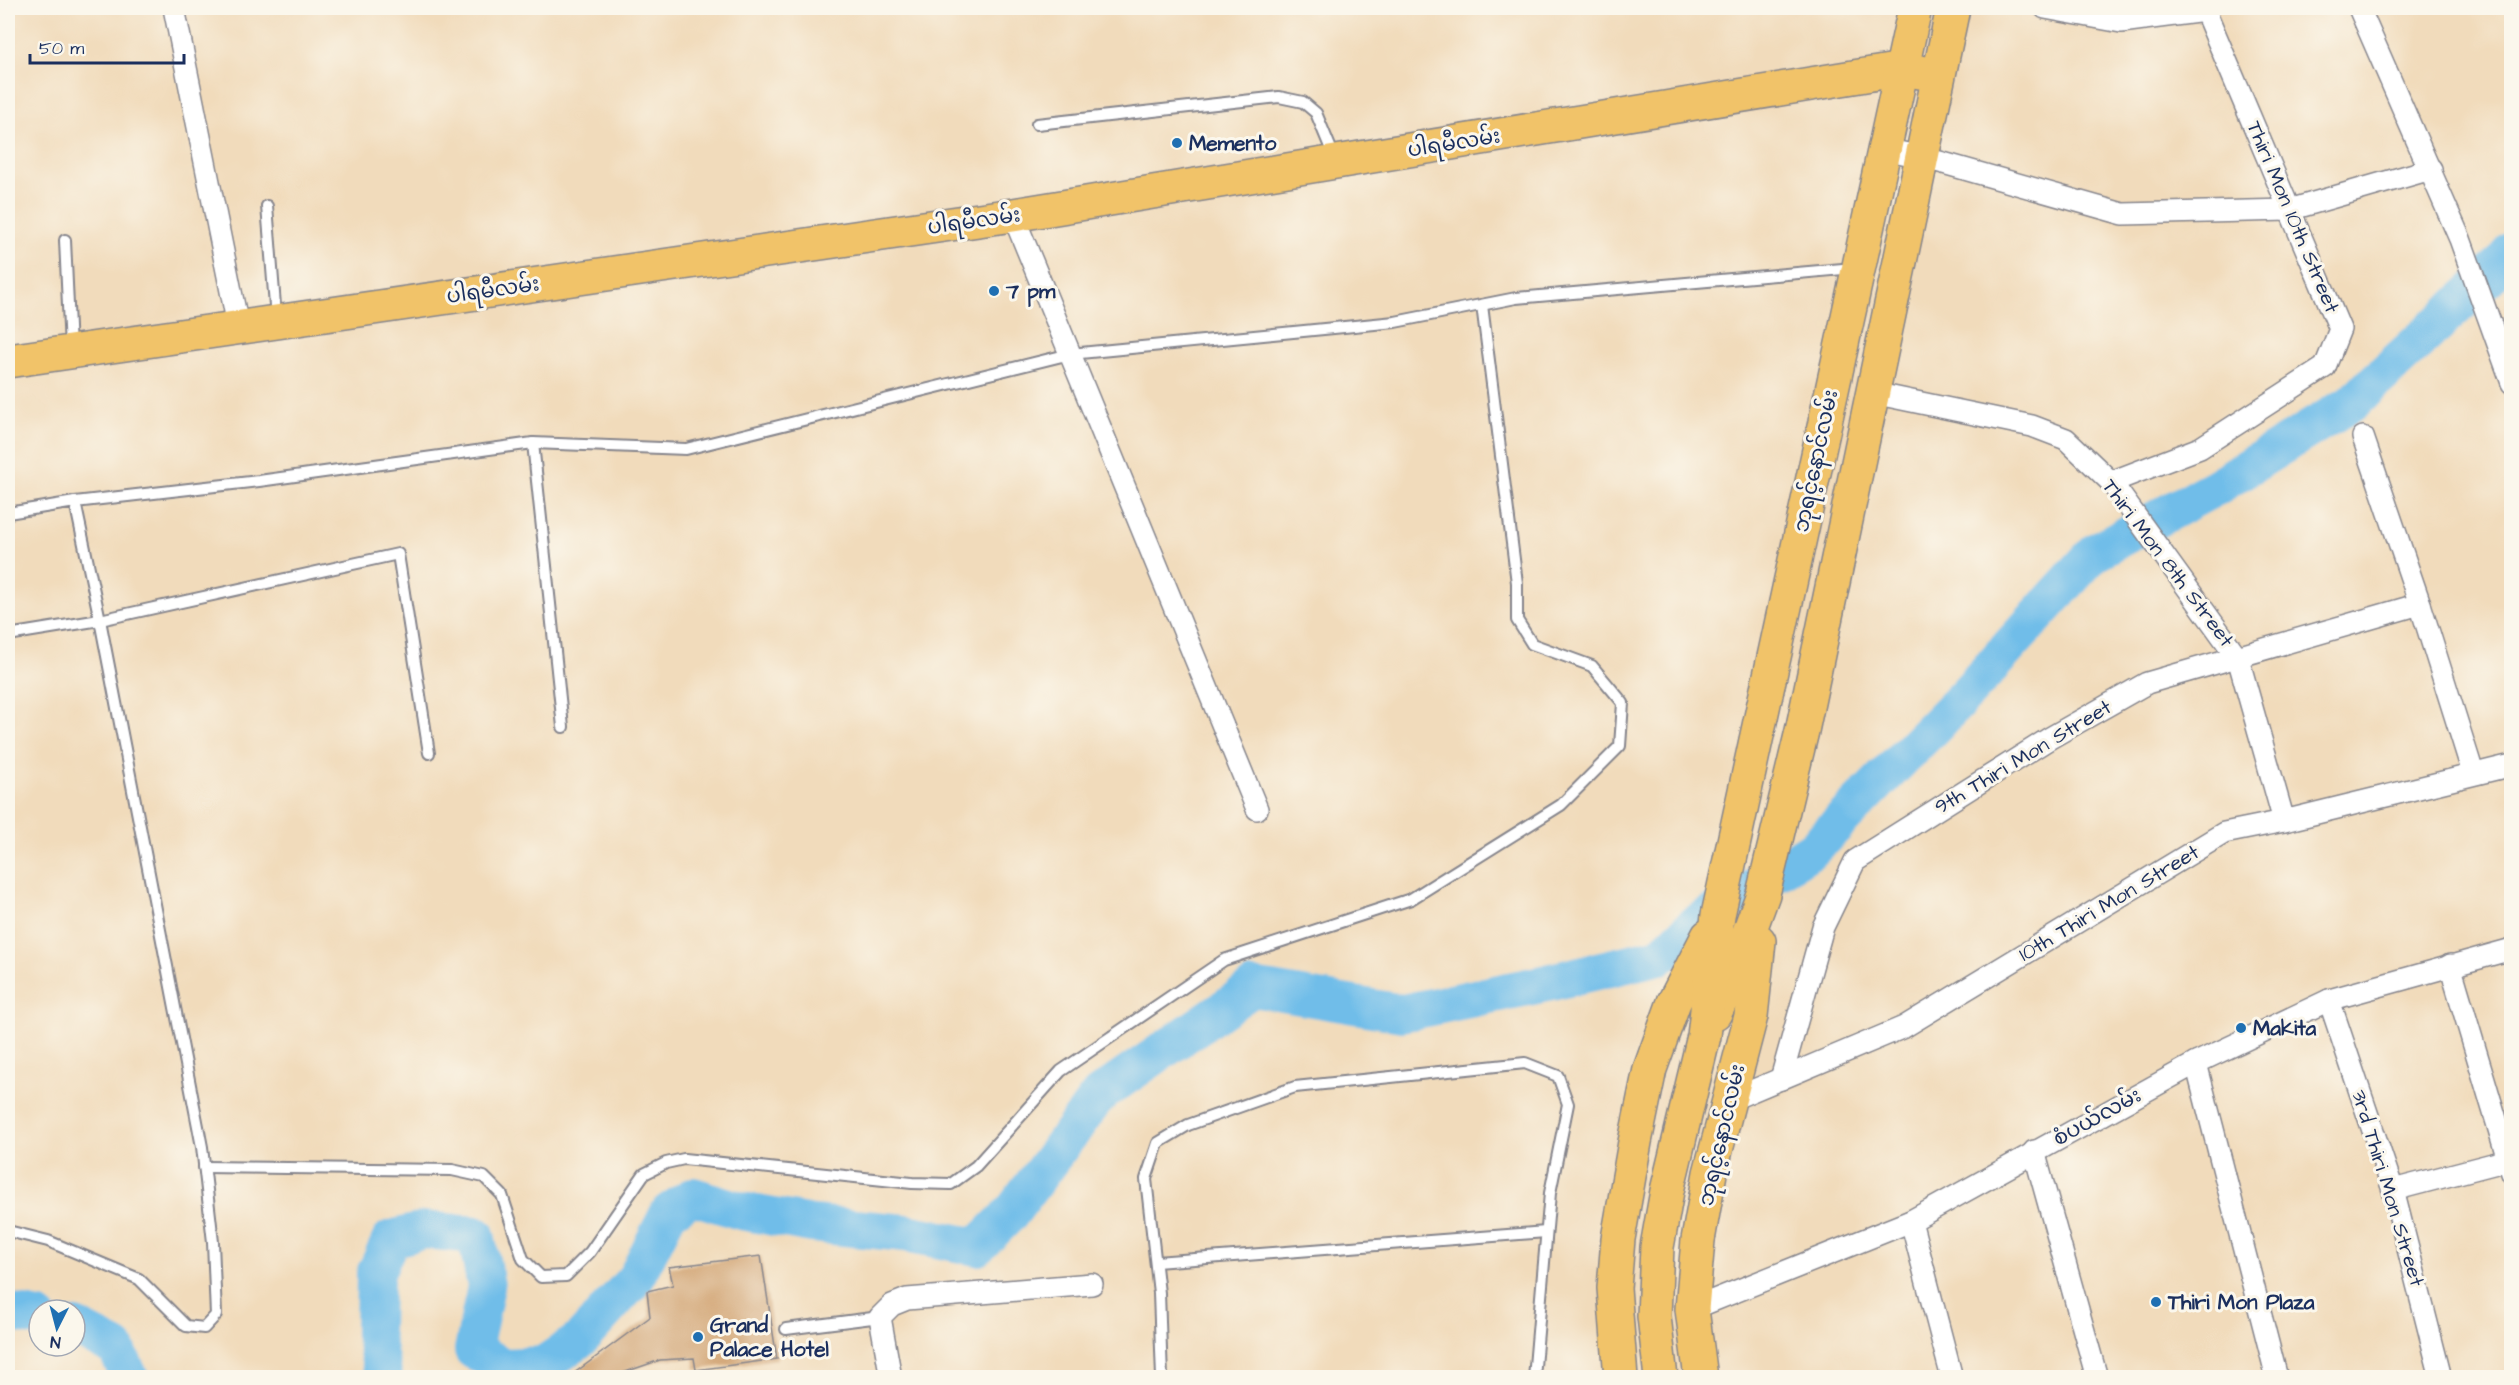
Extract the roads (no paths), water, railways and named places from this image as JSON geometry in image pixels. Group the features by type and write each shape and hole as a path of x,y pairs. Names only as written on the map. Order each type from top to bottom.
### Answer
{"main road":[{"name":"ဘုရင့်နောင်လမ်း","path":"1661,1377 1654,1316 1657,1247 1667,1191 1704,1036 1718,915 1915,8"},
{"name":"ဘုရင့်နောင်လမ်း","path":"1704,1036 1734,973 1763,894 1802,731 1953,8"},
{"name":"ပါရမီလမ်း","path":"8,361 1013,216 1902,69 1938,75"},
{"path":"1860,258 1901,258"},
{"name":"ဘုရင့်နောင်လမ်း","path":"1701,1377 1692,1310 1698,1240 1710,1173 1751,1016 1763,894"},
{"name":"ဘုရင့်နောင်လမ်း","path":"1621,1377 1614,1288 1618,1239 1648,1080 1674,1002 1718,915"}],"street":[{"path":"174,8 238,326"},
{"path":"2045,8 2121,22 2204,9"},
{"path":"2359,8 2460,239 2511,383"},
{"name":"Thiri Mon 10th Street","path":"2110,482 2200,448 2325,367 2340,329 2204,9"},
{"path":"1884,149 1922,157 2123,214 2289,210 2431,170"},
{"path":"1013,216 1257,808"},
{"name":"Thiri Mon 8th Street","path":"1873,393 2032,426 2049,432 2066,439 2110,482 2238,658 2284,821"},
{"path":"2363,437 2420,604 2473,774"},
{"name":"9th Thiri Mon Street","path":"1781,1079 1823,927 1855,861 2050,738 2147,683 2420,604"},
{"name":"10th Thiri Mon Street","path":"1728,1101 1904,1026 2224,833 2284,821 2511,765"},
{"name":"စံပယ်လမ်း","path":"1692,1310 1911,1221 2196,1063 2329,1000 2511,949"},
{"path":"2393,1190 2510,1164 2450,965"},
{"name":"3rd Thiri Mon Street","path":"2329,1000 2393,1190 2441,1377"},
{"path":"2196,1063 2277,1377"},
{"path":"2034,1151 2097,1377"},
{"path":"1911,1221 1952,1377"},
{"path":"891,1377 880,1317 892,1305 907,1299 1092,1284"}],"lane":[{"path":"1037,124 1279,97 1303,102 1316,112 1336,162"},
{"path":"267,206 276,321"},
{"path":"66,240 70,352"},
{"path":"8,513 75,502 259,481 534,443 686,449 1070,354 1395,322 1516,298 1860,258"},
{"path":"204,1167 452,1170 484,1177 502,1195 523,1259 541,1277 566,1276 590,1252 644,1174 666,1163 684,1159 912,1183 951,1184 976,1166 1061,1071 1224,960 1411,899 1561,805 1620,746 1623,703 1592,666 1532,644 1517,620 1517,583 1482,305"},
{"path":"534,443 563,727"},
{"path":"8,1231 48,1241 140,1279 186,1326 204,1328 216,1315 213,1242 204,1167 100,620 75,502"},
{"path":"8,636 100,620 398,554 429,753"},
{"path":"1162,1377 1156,1262 1146,1179 1158,1143 1188,1125 1295,1087 1525,1063 1558,1076 1568,1104 1550,1193 1534,1377"},
{"path":"1156,1262 1546,1232"},
{"path":"786,1329 880,1317"}],"waterway":[{"path":"384,1378 374,1333 375,1274 391,1239 425,1230 476,1235 486,1286 473,1350 504,1367 543,1365 580,1340 635,1279 669,1212 693,1196 741,1211 812,1224 906,1233 977,1247 1012,1212 1099,1095 1253,988 1402,1013 1547,983 1660,956 1697,923 1813,849 1967,693 2095,552 2216,487 2353,402 2491,275 2512,251"},
{"path":"8,1312 27,1316"},
{"path":"87,1333 116,1348 130,1378"}],"place":[{"name":"Memento","path":"1177,143"},
{"name":"7 pm","path":"994,291"},
{"name":"Makita","path":"2241,1028"},
{"name":"Thiri Mon Plaza","path":"2156,1302"},
{"name":"Grand Palace Hotel","path":"698,1337"}]}
